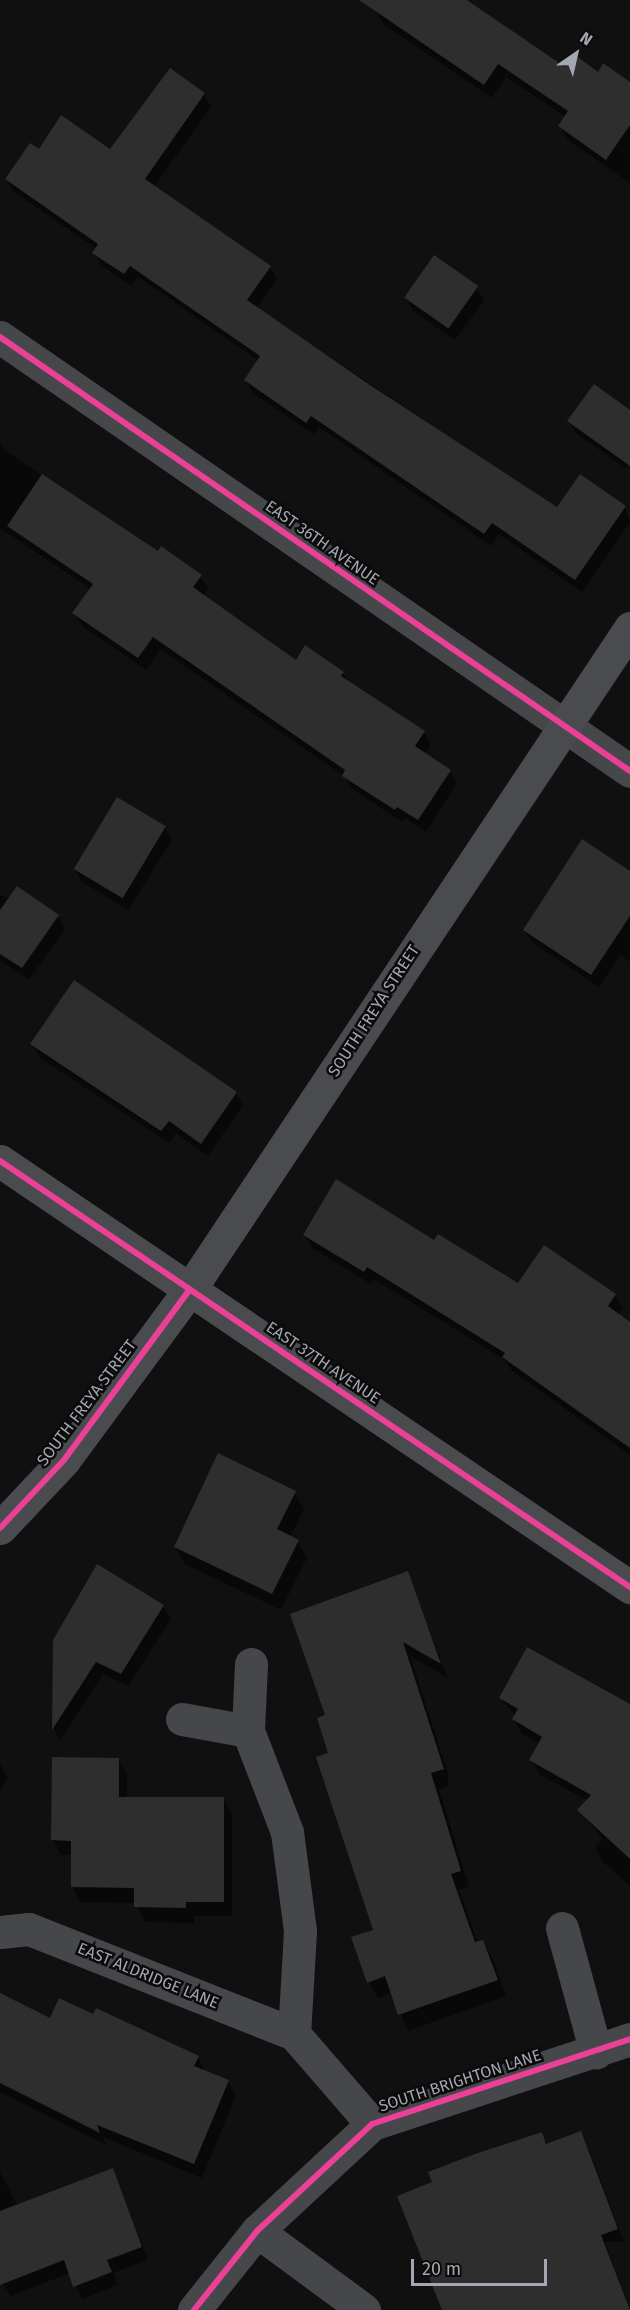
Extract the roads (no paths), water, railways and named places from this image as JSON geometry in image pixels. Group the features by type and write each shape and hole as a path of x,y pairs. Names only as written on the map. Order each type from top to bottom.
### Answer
{"main road":[{"name":"SOUTH FREYA STREET","path":"0,1528 64,1460 190,1289 630,628"},
{"name":"EAST 37TH AVENUE","path":"0,1161 630,1587"}],"street":[{"name":"EAST 36TH AVENUE","path":"0,337 630,771"},
{"path":"250,1664 248,1731 286,1832 300,1931 294,2034 372,2124"},
{"path":"182,1719 248,1731"},
{"path":"562,1928 596,2052"},
{"name":"EAST ALDRIDGE LANE","path":"0,1932 29,1929 294,2034"},
{"name":"SOUTH BRIGHTON LANE","path":"194,2310 257,2231 372,2124 630,2039"},
{"path":"257,2231 364,2310"}]}
